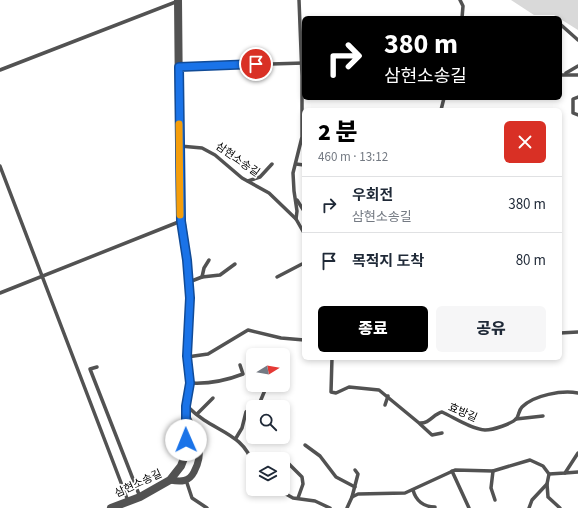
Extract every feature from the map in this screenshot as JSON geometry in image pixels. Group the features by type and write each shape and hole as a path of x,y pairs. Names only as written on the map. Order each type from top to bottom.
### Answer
{"street":[{"name":"삼현소송길","path":"111,508 140,497 170,480 181,466 186,453 186,406 190,383 187,356 189,282 181,221 178,1"},
{"path":"170,480 186,480 191,477 199,463 201,448 186,415"}],"lane":[{"name":"삼현소송길","path":"299,0 302,47"},
{"path":"460,0 463,6 462,16"},
{"path":"0,70 178,1"},
{"path":"562,26 578,40"},
{"path":"179,67 302,63"},
{"path":"562,74 578,66"},
{"path":"562,75 578,75"},
{"path":"578,97 573,99 572,102 573,113 578,115"},
{"name":"삼현소송길","path":"296,219 297,211 292,182 302,137"},
{"name":"삼현소송길","path":"180,146 197,147 209,151 248,182 269,193 296,219 302,230"},
{"path":"248,182 260,177 272,164"},
{"path":"296,164 302,165"},
{"path":"0,166 128,501"},
{"path":"295,198 302,208"},
{"path":"0,293 181,221"},
{"path":"202,277 204,268 209,260"},
{"path":"189,282 202,277 220,275 235,264"},
{"path":"277,277 302,264"},
{"path":"187,356 208,354 248,330 281,338 302,340"},
{"path":"562,333 578,332"},
{"path":"332,360 332,392 336,393 349,387 375,389 388,396 432,435 442,433"},
{"path":"190,383 211,384 243,374 240,365"},
{"path":"97,367 90,370 140,497"},
{"name":"효방길","path":"419,423 427,423 437,414 442,412 475,428 486,430 513,422 522,407 543,396 561,391 578,393"},
{"path":"236,438 242,428 246,412 260,402 263,392"},
{"path":"385,405 388,396"},
{"path":"197,414 213,398"},
{"path":"186,406 236,438 248,452"},
{"path":"516,418 543,416"},
{"path":"305,445 320,456 336,477 354,487"},
{"path":"565,473 578,453"},
{"path":"352,497 364,493 400,494 413,490 452,471 464,469 493,471 530,460 543,466 549,474 547,484 548,497 560,508"},
{"path":"290,465 302,477 303,484 298,498"},
{"path":"347,508 352,497 358,474 356,470"},
{"path":"452,471 469,508"},
{"path":"493,471 491,488 495,500"},
{"path":"549,474 578,472"},
{"path":"186,480 192,498 207,508"},
{"path":"529,508 532,500 547,484"},
{"path":"413,490 422,504 428,507 435,507"},
{"path":"290,495 298,498 315,501 330,508"}],"shaded area":[{"path":"511,0 578,0 578,30 562,20 562,16 534,15"}],"slow traffic":[{"path":"179,124 180,215"}],"route":[{"path":"186,440 186,406 190,383 187,356 190,298 187,260 180,209 179,67 256,64"}]}
